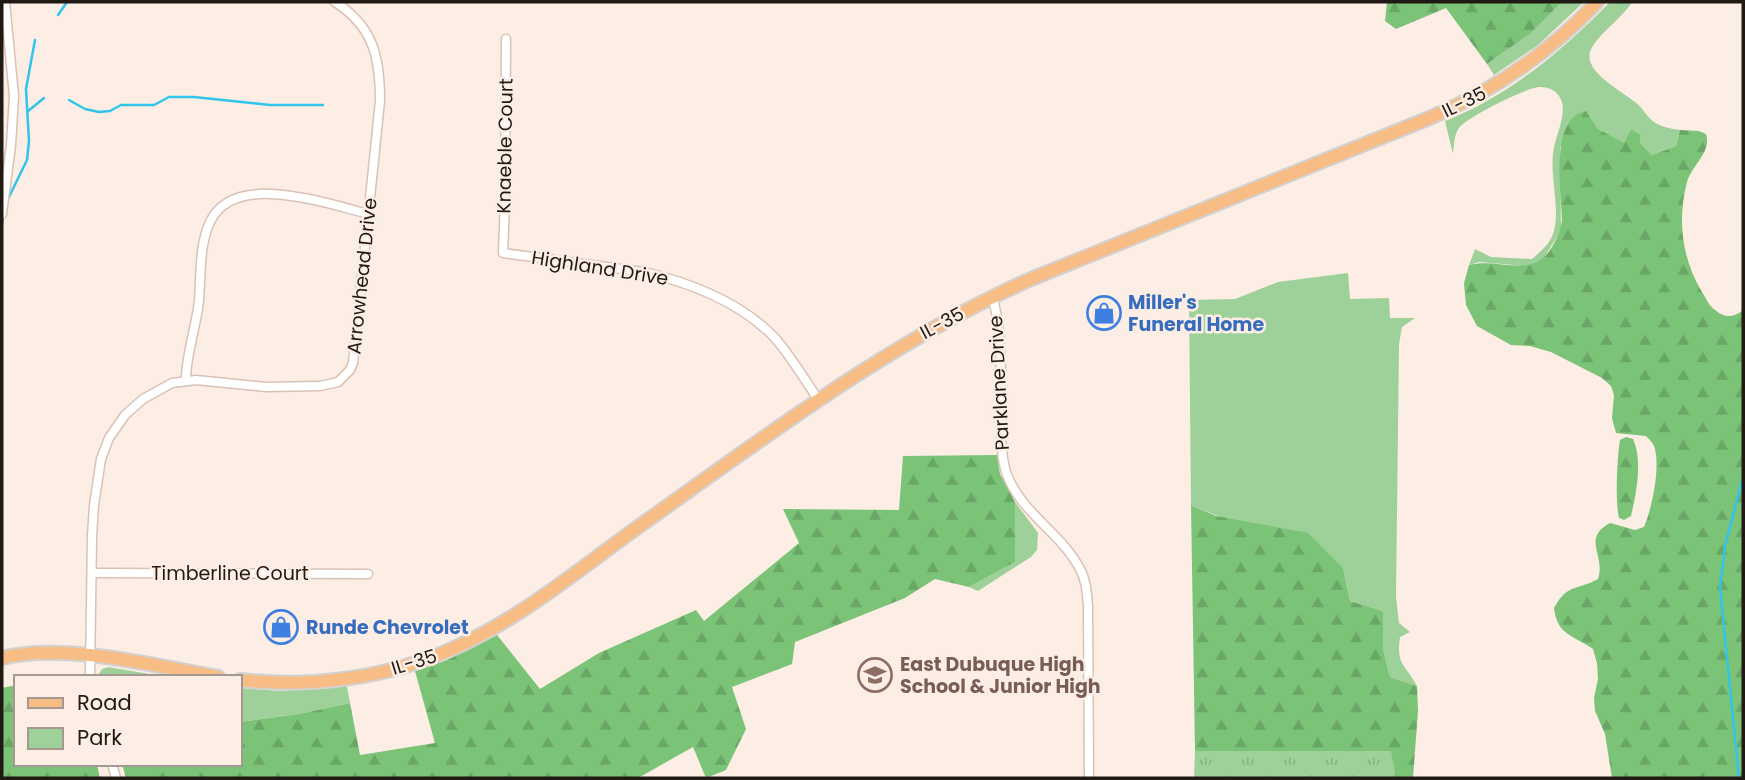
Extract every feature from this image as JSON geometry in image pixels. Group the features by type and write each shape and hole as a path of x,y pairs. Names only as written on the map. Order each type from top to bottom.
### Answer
{"main road":[{"name":"IL-35","path":"242,680 311,682 387,671 438,655 478,637 545,593 818,399 912,339 992,296 1053,269 1448,111 1495,86 1525,66 1572,28 1597,2"},
{"path":"2,658 51,652 206,675"}],"street":[{"path":"2,214 14,96 5,2"},
{"name":"Arrowhead Drive","path":"90,675 96,496 101,459 110,438 125,415 143,399 172,383 186,380 266,387 320,387 338,382 353,363 380,101 380,68 372,42 350,14 335,2"},
{"name":"Knaeble Court","path":"503,253 506,39"},
{"path":"186,380 198,310 205,234 215,212 224,204 244,195 271,194 369,214"},
{"name":"Highland Drive","path":"503,253 644,272 675,280 721,299 752,319 774,338 818,399"},
{"name":"Parklane Drive","path":"992,296 999,321 1002,456 1007,472 1014,490 1071,554 1085,580 1088,606 1089,778"},
{"name":"Timberline Court","path":"92,573 368,574"}],"green space":[{"path":"1387,2 1562,2 1530,34 1487,64 1446,8 1396,29 1385,21"},
{"path":"1562,2 1584,2 1538,45 1494,75 1487,64 1530,34"},
{"path":"1610,2 1632,2 1593,46 1590,59 1593,67 1606,81 1638,104 1654,122 1680,130 1676,146 1652,155 1640,143 1641,135 1631,129 1624,144 1598,129 1586,111 1560,148 1561,230 1542,261 1526,266 1479,262 1469,265 1475,249 1491,257 1532,259 1551,238 1556,216 1553,154 1562,116 1562,102 1555,92 1543,87 1511,97 1464,123 1456,134 1453,154 1445,121 1491,98 1534,70 1573,38"},
{"path":"1586,111 1598,129 1624,143 1631,129 1641,135 1640,143 1652,155 1676,146 1680,130 1706,134 1704,153 1687,182 1682,225 1690,266 1709,304 1726,316 1743,310 1743,778 1612,778 1605,734 1595,711 1594,698 1598,679 1593,649 1562,629 1554,608 1568,591 1598,579 1600,570 1596,541 1601,529 1610,523 1635,530 1644,527 1656,478 1654,447 1646,436 1616,433 1612,418 1614,395 1611,386 1602,378 1551,352 1530,346 1511,345 1477,326 1466,305 1464,283 1469,265 1526,265 1545,256 1553,245 1562,219 1560,164 1564,135 1568,123 1576,115"},
{"path":"1348,273 1350,299 1389,298 1390,318 1415,318 1402,327 1399,344 1396,597 1399,623 1410,632 1400,637 1400,659 1417,686 1390,677 1383,649 1383,611 1350,601 1343,568 1191,505 1189,300 1235,299 1278,282"},
{"path":"1626,437 1633,439 1638,467 1631,516 1624,520 1619,518 1617,479 1620,440"},
{"path":"997,455 1000,474 1015,502 1015,562 969,587 935,579 905,598 795,642 792,664 732,687 746,729 726,770 706,778 693,747 638,778 126,778 123,766 242,766 242,722 299,714 350,703 360,755 435,743 415,671 447,660 497,635 540,689 599,653 696,610 704,621 799,543 783,509 899,510 903,456"},
{"path":"1015,502 1038,533 1037,550 1031,557 978,591 969,587 1015,562"},
{"path":"1191,505 1216,516 1308,533 1343,568 1350,601 1383,611 1383,649 1390,677 1417,686 1413,778 1396,778 1390,751 1195,751"},
{"path":"109,667 155,675 98,675 102,669"},
{"path":"347,686 350,703 299,714 242,722 242,688 279,691"},
{"path":"14,687 14,766 97,766 100,778 2,778 2,688"},
{"path":"1195,751 1391,751 1396,778 1194,778"}],"waterway":[{"path":"58,15 67,2"},
{"path":"8,199 27,160 29,141 26,89 35,40"},
{"path":"69,100 85,109 99,112 110,111 121,105 154,105 169,97 270,105 323,105"},
{"path":"27,112 44,98"},
{"path":"2,225 3,215"},
{"path":"1739,778 1720,587 1725,546 1743,477"}],"place":[{"name":"Miller's Funeral Home","path":"1104,313"},
{"name":"Runde Chevrolet","path":"281,627"},
{"name":"East Dubuque High School & Junior High","path":"875,675"}]}
